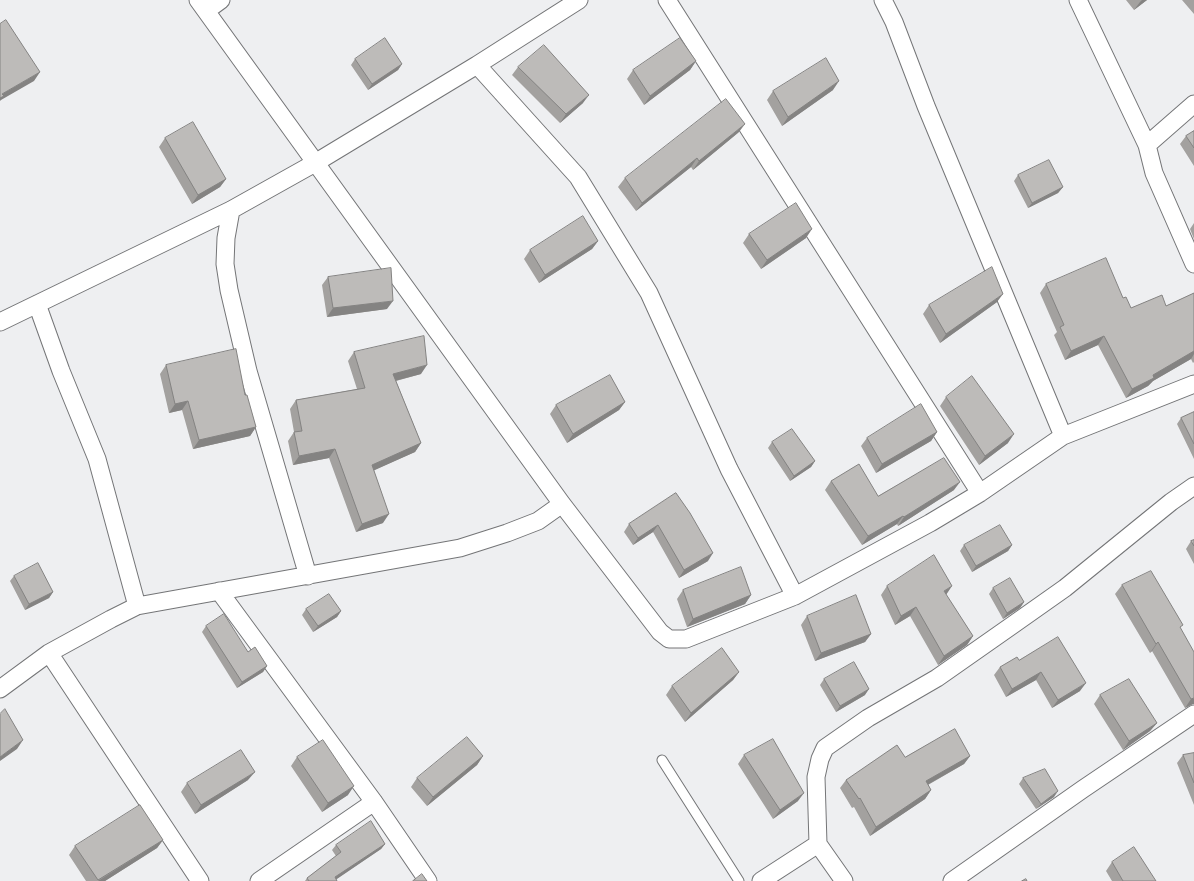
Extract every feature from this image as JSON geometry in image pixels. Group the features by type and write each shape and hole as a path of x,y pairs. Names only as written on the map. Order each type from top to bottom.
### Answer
{"street":[{"path":"221,0 202,5 562,504 660,632 669,639 686,639 795,596 930,523 980,493 1063,436 1194,384"},
{"path":"0,322 231,210 315,163 477,65 579,0"},
{"path":"667,0 980,493"},
{"path":"883,0 894,22 926,106 1063,436"},
{"path":"1078,0 1147,145 1154,173 1194,264"},
{"path":"477,65 578,177 649,293 729,469 795,596"},
{"path":"1147,145 1194,104"},
{"path":"231,210 226,238 225,264 229,290 248,371 308,576"},
{"path":"37,304 61,371 96,459 137,606"},
{"path":"844,881 818,844 816,777 820,760 825,748 868,718 937,678 1065,588 1171,502 1194,486"},
{"path":"0,689 49,652 137,606 460,548 538,521 562,504"},
{"path":"219,591 374,802 428,881"},
{"path":"49,652 200,881"},
{"path":"952,881 1083,788 1194,714"},
{"path":"259,881 374,802"},
{"path":"761,881 818,844"}],"lane":[{"path":"662,760 739,881"}],"building":[{"path":"6,20 40,72 2,94 4,96 0,98 0,24"},
{"path":"385,38 402,64 372,84 355,59"},
{"path":"680,38 696,61 650,96 633,70"},
{"path":"544,45 589,95 566,114 518,67"},
{"path":"826,58 839,81 788,117 773,91"},
{"path":"726,99 745,124 699,161 697,158 642,203 625,178"},
{"path":"193,122 226,179 198,195 165,138"},
{"path":"1194,131 1194,148 1186,136"},
{"path":"1049,160 1063,187 1032,203 1018,175"},
{"path":"796,203 812,229 767,260 749,234"},
{"path":"583,216 598,241 545,275 530,250"},
{"path":"1106,258 1123,298 1126,297 1131,308 1162,295 1166,306 1194,293 1194,351 1153,375 1154,378 1132,389 1104,336 1071,351 1060,327 1064,325 1046,284"},
{"path":"992,267 1003,294 946,334 929,305"},
{"path":"391,268 393,301 333,308 328,277"},
{"path":"424,336 427,365 393,374 421,443 372,465 389,514 362,524 335,449 299,456 294,432 302,431 296,400 365,388 354,352"},
{"path":"236,349 245,395 247,395 256,427 199,440 188,401 175,404 166,365"},
{"path":"610,375 625,402 573,434 556,405"},
{"path":"972,376 1014,434 985,456 946,397"},
{"path":"921,404 937,432 882,464 867,438"},
{"path":"1194,412 1194,444 1181,418"},
{"path":"792,429 815,461 794,476 772,442"},
{"path":"944,458 960,482 904,517 903,516 868,536 831,481 859,464 878,496"},
{"path":"676,493 690,513 713,553 684,570 658,525 638,538 629,524"},
{"path":"1000,525 1012,545 976,566 964,545"},
{"path":"934,555 952,586 944,591 973,636 944,656 916,607 901,616 887,586"},
{"path":"38,563 53,592 29,604 14,576"},
{"path":"741,567 751,595 693,619 683,590"},
{"path":"1151,571 1183,625 1180,627 1194,652 1194,698 1191,699 1158,642 1156,644 1122,585"},
{"path":"1010,578 1024,602 1007,613 993,588"},
{"path":"329,594 341,611 318,626 306,609"},
{"path":"856,595 871,634 821,653 807,616"},
{"path":"224,614 248,652 255,647 267,666 242,682 206,626"},
{"path":"1058,637 1086,683 1058,700 1041,672 1012,689 1000,667 1017,657 1019,660"},
{"path":"722,648 739,672 691,713 672,686"},
{"path":"854,662 869,689 840,706 824,679"},
{"path":"1129,679 1157,723 1129,741 1100,695"},
{"path":"5,709 23,740 0,757 0,714"},
{"path":"955,729 970,756 926,781 931,790 876,827 860,798 859,799 846,780 897,745 905,757"},
{"path":"467,737 483,756 433,797 417,778"},
{"path":"773,739 804,793 780,810 744,755"},
{"path":"323,740 354,786 328,803 297,757"},
{"path":"241,750 255,772 201,805 187,783"},
{"path":"1194,753 1194,783 1183,755"},
{"path":"1045,769 1058,791 1041,804 1023,778"},
{"path":"140,805 163,840 98,880 75,846"},
{"path":"371,821 385,844 335,877 337,881 309,881 307,878 341,852 336,845"},
{"path":"1134,847 1156,881 1123,881 1112,862"},
{"path":"422,874 427,881 413,881"}]}
